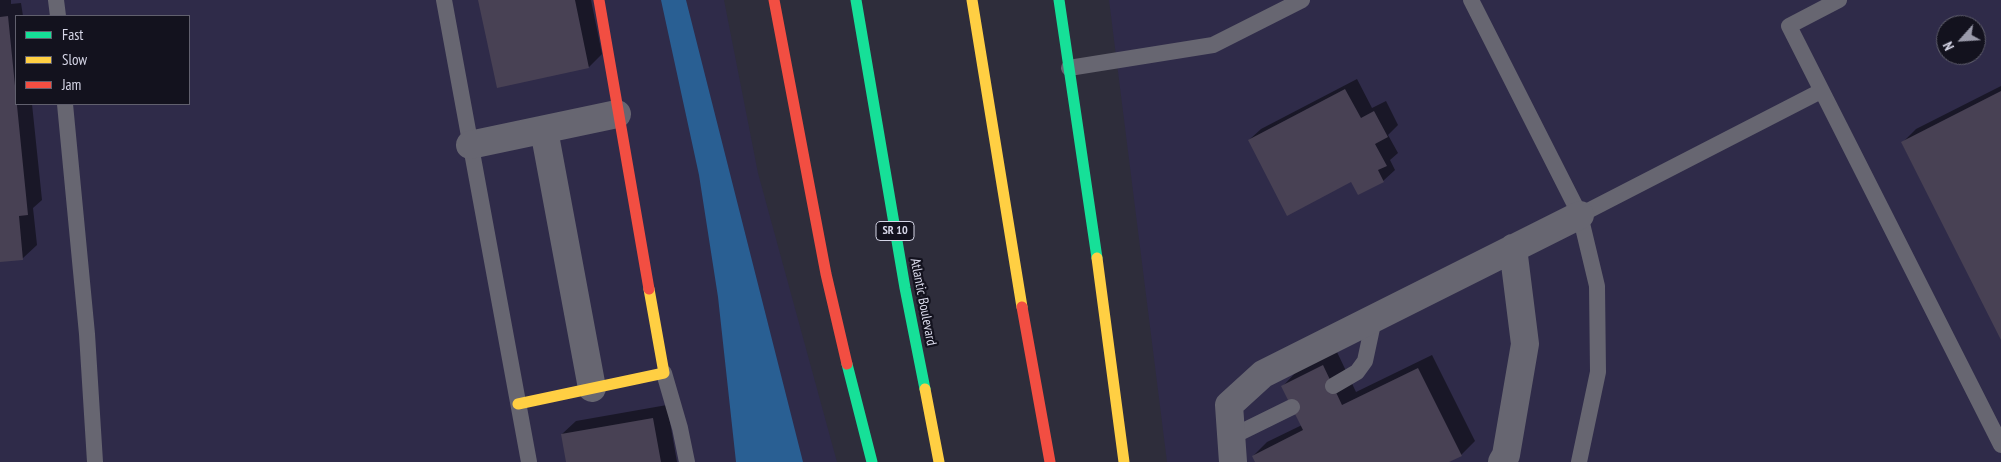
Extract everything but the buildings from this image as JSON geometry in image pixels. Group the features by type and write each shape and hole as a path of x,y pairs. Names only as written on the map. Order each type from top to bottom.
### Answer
{"main road":[{"path":"518,404 664,374 617,114 599,0"},
{"path":"774,0 826,274 851,383 872,462"},
{"name":"Atlantic Boulevard","path":"856,0 905,288 939,458"},
{"path":"972,0 1015,270 1050,462"},
{"path":"1059,0 1095,245 1124,462"}],"street":[{"path":"470,145 617,114"},
{"path":"544,130 592,388"},
{"path":"1232,449 1229,406 1263,374 1580,215"},
{"path":"1502,462 1506,455 1525,344 1513,248"}],"lane":[{"path":"56,0 58,15"},
{"path":"444,0 529,462"},
{"path":"1069,68 1212,45 1302,0"},
{"path":"1470,0 1580,215 1597,286 1598,372 1579,462"},
{"path":"1839,0 1789,26 2001,445"},
{"path":"1580,215 1822,91"},
{"path":"66,105 87,334 95,462"},
{"path":"1333,386 1357,372 1365,361 1374,319"},
{"path":"664,374 680,428 687,462"},
{"path":"1232,449 1292,407"}],"shaded area":[{"path":"0,0 724,0 758,173 837,462 0,462"},
{"path":"1109,0 2001,0 2001,462 1167,462"}],"water":[{"path":"661,0 686,0 803,462 736,462 718,297 699,175"}],"traffic: fast":[{"path":"856,0 905,288 925,389"},
{"path":"1059,0 1097,258"},
{"path":"847,364 872,462"}],"traffic: slow":[{"path":"972,0 1022,307"},
{"path":"1097,258 1124,462"},
{"path":"518,404 664,373 649,289"},
{"path":"925,389 939,462"}],"traffic: jam":[{"path":"599,0 649,289"},
{"path":"774,0 826,274 847,364"},
{"path":"1022,307 1050,462"}]}
